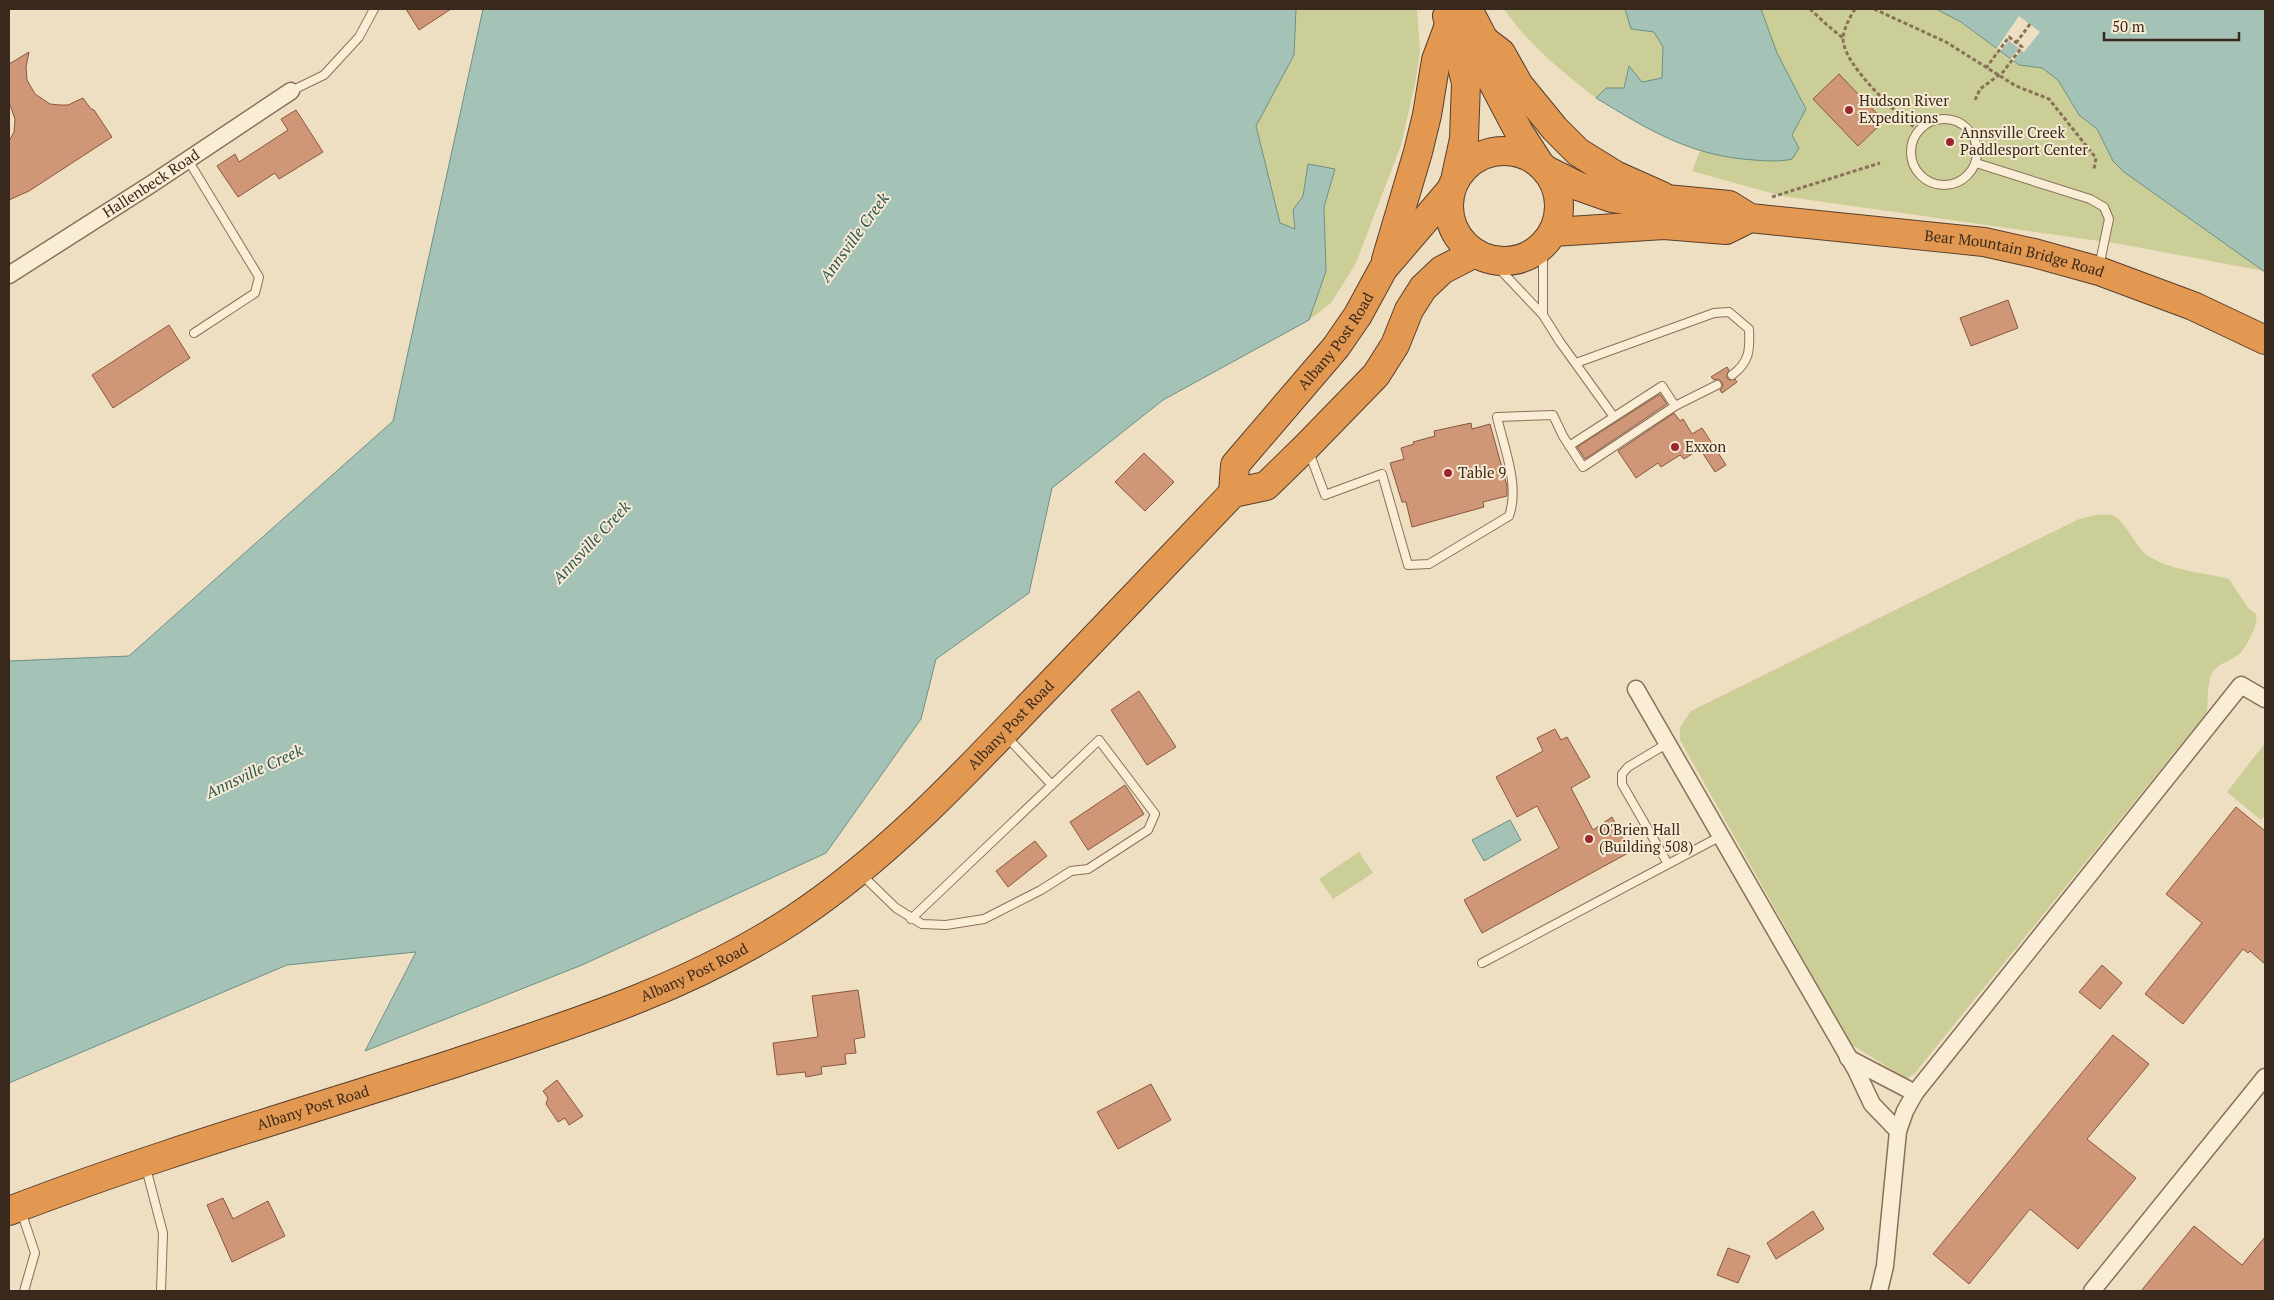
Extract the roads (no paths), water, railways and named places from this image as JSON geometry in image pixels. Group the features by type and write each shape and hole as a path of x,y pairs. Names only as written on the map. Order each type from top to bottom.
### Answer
{"highway":[{"path":"1454,14 1457,46 1466,83 1464,139 1452,184 1449,210 1453,227 1462,242 1483,256 1509,261 1526,257 1549,237 1559,214 1560,195 1544,167 1519,132 1482,62 1484,40"},
{"path":"1454,14 1500,53 1519,85 1556,130 1578,152 1615,175 1652,190 1666,198"},
{"path":"1383,269 1418,152 1429,106 1436,60 1454,14"},
{"path":"1452,184 1469,163 1485,154 1504,150 1523,154 1544,167"},
{"name":"Bear Mountain Bridge Road","path":"1544,167 1578,186 1612,198 1631,201 1666,198 1729,205 1750,218 1984,242 2099,272 2193,306 2265,340"},
{"name":"Albany Post Road","path":"14,1209 554,1030 652,994 706,969 793,920 859,872 946,794 1233,493 1235,465 1336,347 1358,315 1383,269 1452,184"},
{"path":"1549,237 1664,225 1726,230 1750,218"},
{"path":"1233,493 1266,486 1376,376 1395,344 1409,310 1423,288 1442,270 1483,256"}],"street":[{"name":"Hallenbeck Road","path":"9,275 188,160 291,91"},
{"path":"1879,1291 1885,1266 1898,1130 1905,1111 1915,1094 2241,684 2265,699"},
{"path":"1636,689 1848,1058 1872,1104 1898,1130"},
{"path":"1848,1058 1915,1094"},
{"path":"2092,1291 2265,1077"}],"lane":[{"path":"291,91 324,75 359,37 374,9"},
{"path":"1938,118 1950,118 1961,122 1970,130 1976,140 1978,151 1976,163 1967,176 1953,184 1932,183 1923,178 1916,170 1911,160 1912,144 1918,130 1927,122 1938,118"},
{"path":"188,160 259,277 255,293 194,333"},
{"path":"1976,163 2090,199 2104,206 2109,219 2099,272"},
{"path":"1543,315 1543,261 1549,237"},
{"path":"1483,256 1543,315 1614,417"},
{"path":"1576,363 1714,313 1729,312 1749,328 1749,353 1746,362 1732,375"},
{"path":"1569,446 1589,435 1662,386 1675,406"},
{"path":"1307,446 1326,495 1382,474 1408,565 1429,564 1509,516 1513,501 1513,487 1497,417 1553,415 1563,436 1583,467 1602,452 1654,418 1717,386"},
{"path":"1003,733 1052,784"},
{"path":"859,872 896,908 911,919 922,924 946,925 984,919 1041,890 1071,871 1088,870 1148,830 1155,814 1099,740 911,919"},
{"path":"1668,743 1628,767 1622,774 1622,784 1668,864"},
{"path":"1482,963 1721,836"},
{"path":"145,1164 163,1233 161,1291"},
{"path":"14,1209 35,1253 24,1291"}],"water":[{"name":"Annsville Creek","path":"483,9 1296,9 1294,55 1256,126 1280,223 1295,229 1293,210 1303,196 1308,164 1335,169 1324,207 1326,271 1309,320 1163,400 1052,488 1029,593 936,659 921,719 826,853 582,965 365,1051 416,952 287,965 9,1083 9,661 129,656 393,421"},
{"path":"1625,9 1761,9 1777,53 1806,109 1792,135 1799,148 1792,159 1769,161 1731,158 1690,147 1652,131 1596,98 1606,88 1624,88 1629,66 1642,82 1662,78 1663,47 1654,32 1631,29"},
{"path":"1936,9 2265,9 2265,272 2124,172 2113,161 2097,129 2079,115 2058,80 2042,68 2019,65 1961,22"},
{"path":"1510,820 1521,840 1484,861 1472,840"}],"place":[{"name":"Hudson River Expeditions","path":"1849,110"},
{"name":"Annsville Creek Paddlesport Center","path":"1950,142"},
{"name":"Exxon","path":"1675,447"},
{"name":"Table 9","path":"1448,473"},
{"name":"O'Brien Hall (Building 508)","path":"1589,839"}]}
